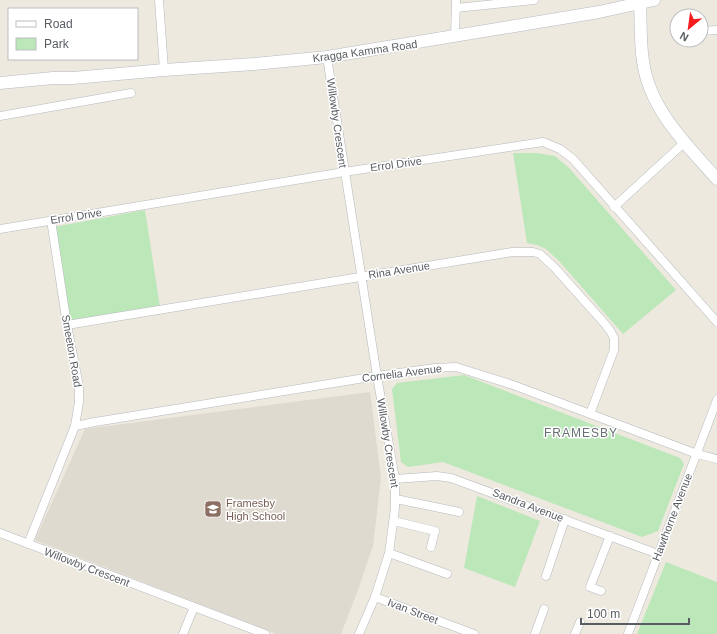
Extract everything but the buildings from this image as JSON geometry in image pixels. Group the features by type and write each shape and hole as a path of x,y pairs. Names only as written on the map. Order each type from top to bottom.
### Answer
{"main road":[{"name":"Kragga Kamma Road","path":"0,83 327,57 599,12 654,0"},
{"path":"640,3 643,62 656,102 670,124 717,179"},
{"name":"Kragga Kamma Road","path":"0,90 54,83 73,78"}],"street":[{"path":"159,0 164,70"},
{"path":"455,37 456,4 534,0"},
{"name":"Willowby Crescent","path":"327,57 344,172 395,479 396,500 389,553 375,597 359,634"},
{"path":"0,116 131,94"},
{"name":"Errol Drive","path":"0,229 344,172 543,142 560,149 573,159 717,322"},
{"path":"614,207 685,142"},
{"name":"Smeeton Road","path":"28,544 75,426 80,402 79,386 67,325 51,220"},
{"name":"Rina Avenue","path":"67,325 512,252 532,252 540,254 555,268 605,324 614,338 614,350 590,414"},
{"name":"Cornelia Avenue","path":"75,426 377,376 436,368 456,368 513,385 696,454 717,459"},
{"name":"Hawthorne Avenue","path":"628,634 717,400"},
{"name":"Sandra Avenue","path":"395,479 437,476 451,478 658,554"},
{"path":"396,500 459,512"},
{"path":"546,576 565,519"},
{"path":"394,521 435,531 431,548"},
{"name":"Willowby Crescent","path":"0,533 265,634"},
{"path":"601,591 590,587 610,536"},
{"path":"389,553 447,574"},
{"name":"Ivan Street","path":"375,597 474,634"},
{"path":"183,634 194,607"},
{"path":"536,634 544,609"},
{"path":"575,634 580,622"}],"shaded area":[{"name":"Framesby High School","path":"370,392 381,478 373,546 341,634 276,634 35,540 85,429"}],"green space":[{"path":"513,153 537,153 555,156 569,168 676,290 623,334 560,262 546,249 527,243"},
{"path":"145,210 160,307 70,321 54,227"},
{"path":"464,375 680,458 684,464 658,531 642,537 443,462 408,467 401,462 392,389 397,383"},
{"path":"477,496 540,521 515,587 464,568"},
{"path":"666,562 717,582 717,634 637,634"}],"place":[{"name":"Framesby High School","path":"213,509"}],"district":[{"name":"FRAMESBY","path":"581,433"}]}
